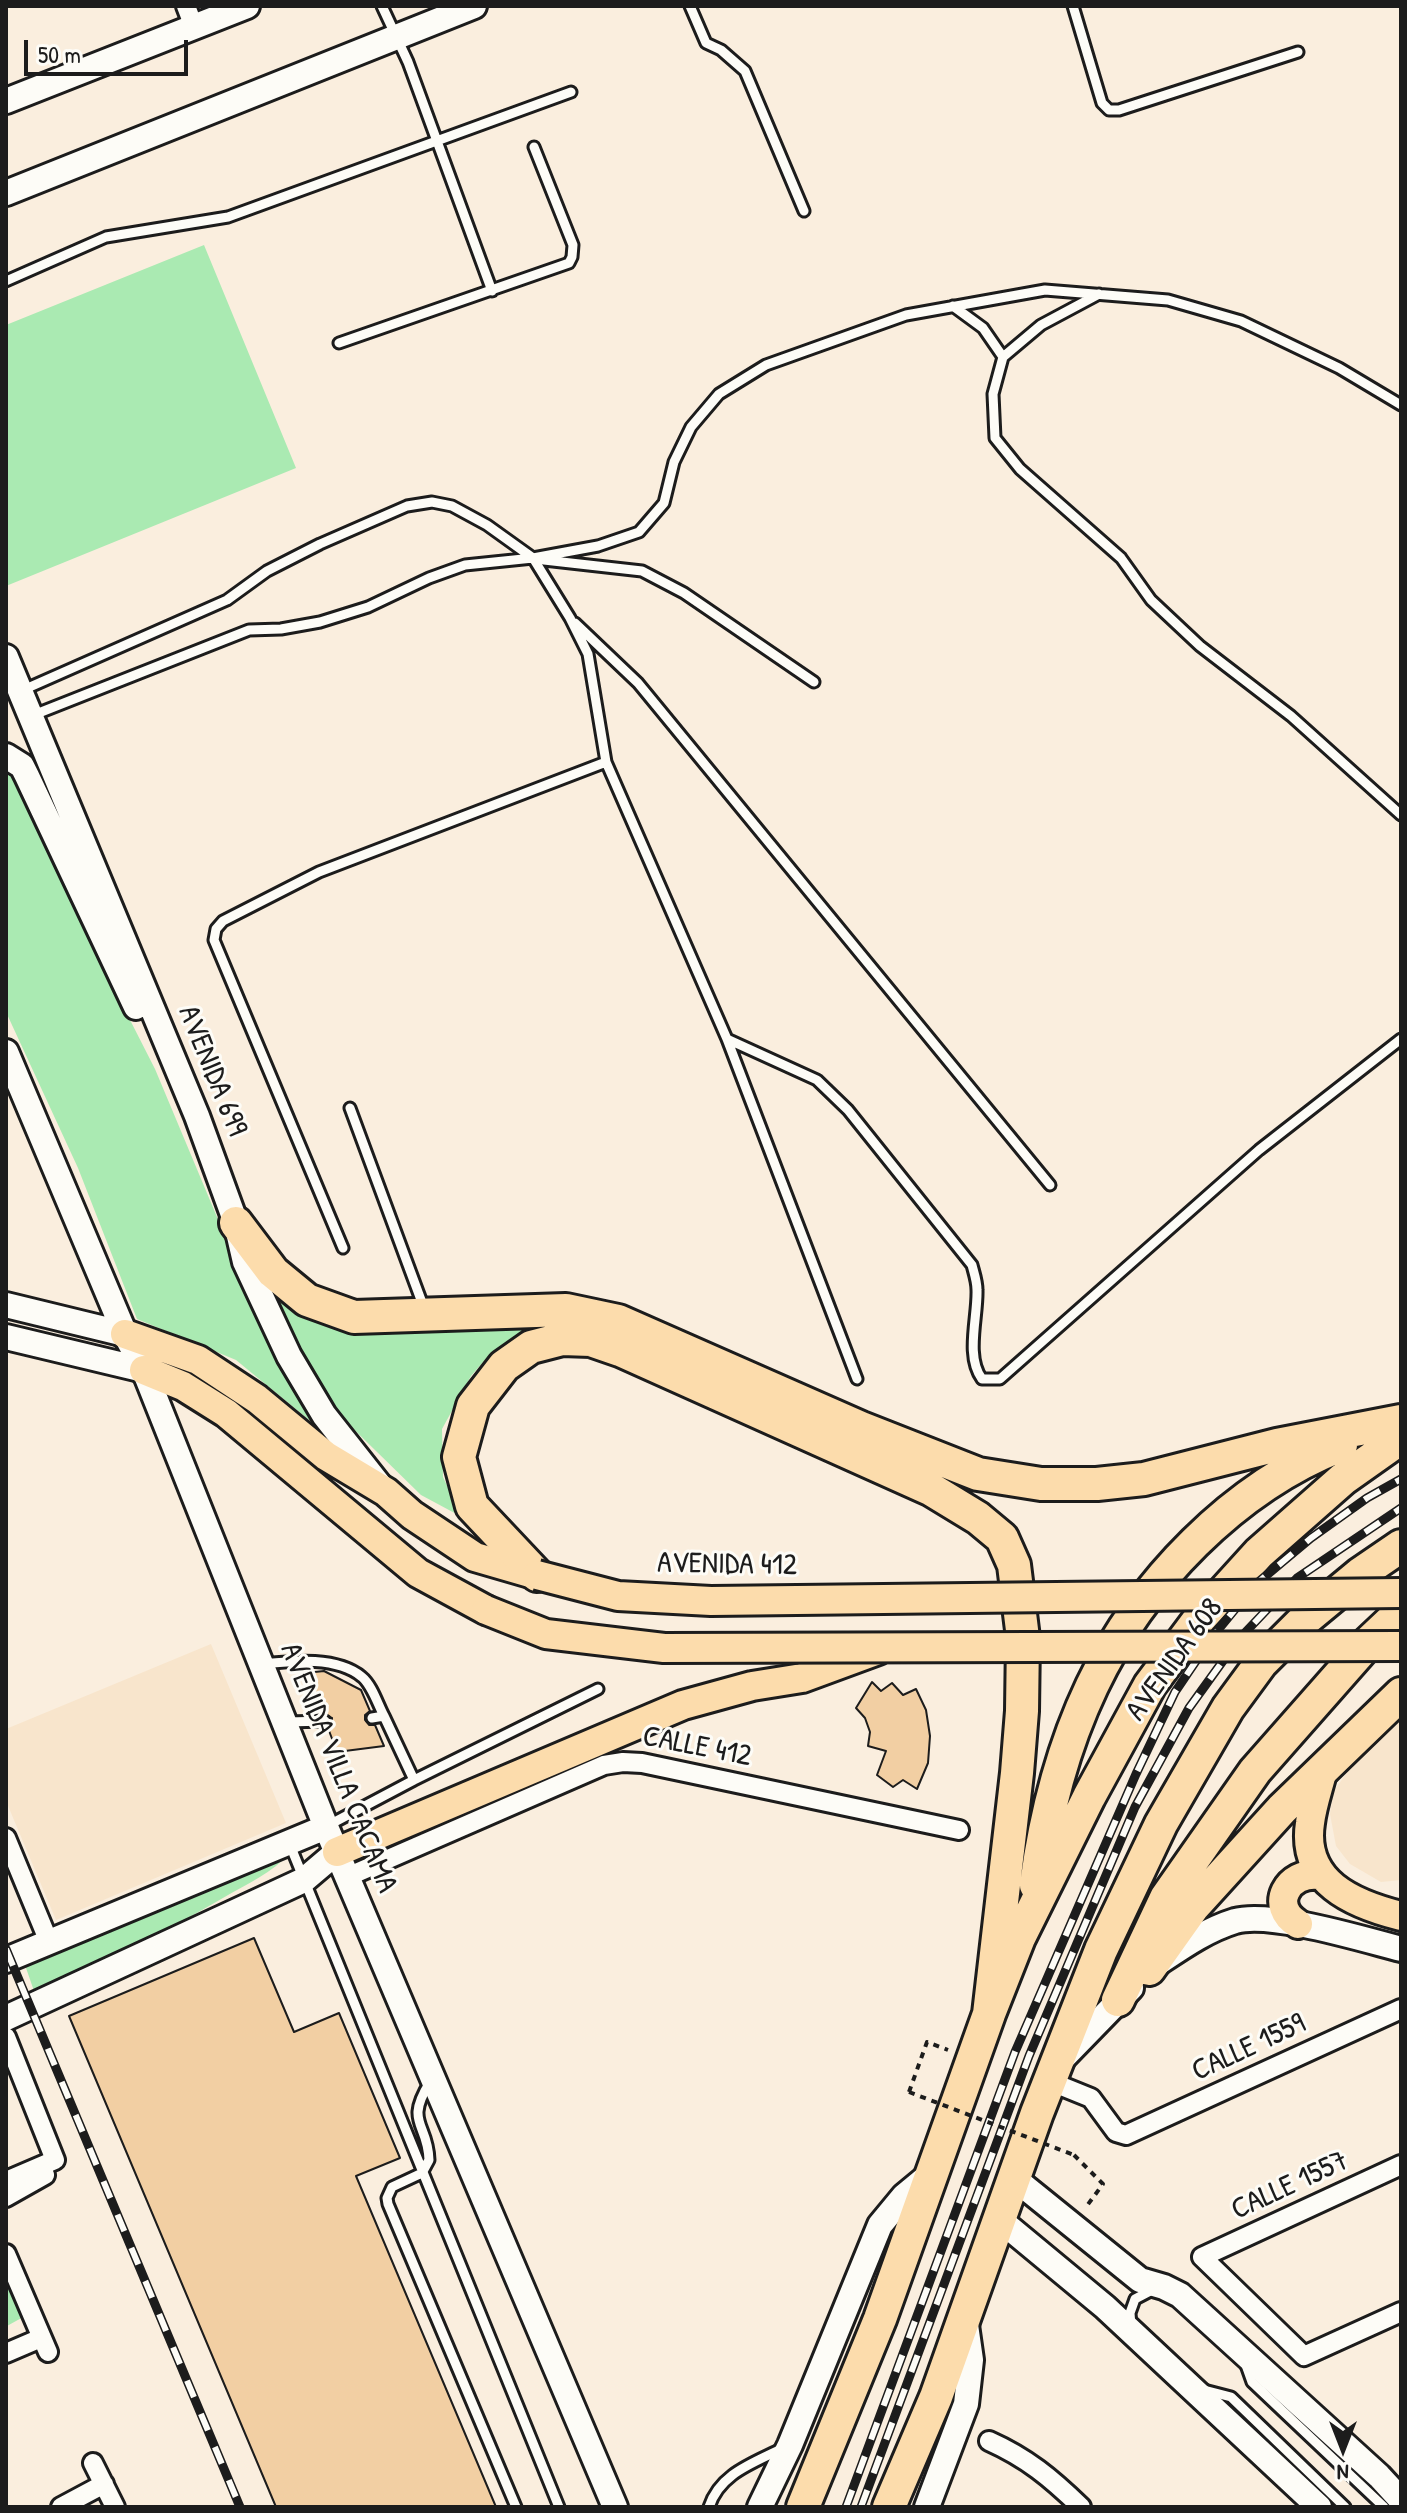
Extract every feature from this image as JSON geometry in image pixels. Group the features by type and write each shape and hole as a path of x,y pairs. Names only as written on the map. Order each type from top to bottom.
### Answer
{"highway":[{"path":"236,1223 273,1272 307,1300 354,1317 566,1310 618,1321 861,1428 978,1474 1041,1484 1097,1484 1144,1479 1277,1445 1401,1423"},
{"path":"537,1575 472,1506 459,1457 473,1406 504,1366 531,1347 562,1339 591,1340 620,1350 932,1490 978,1518 1002,1538 1014,1565 1023,1638 1022,1711 989,2014"},
{"path":"803,2507 880,2319 989,2014 1025,1926 1042,1837 1061,1765 1092,1685 1132,1618 1178,1560 1257,1490 1315,1455 1401,1423"},
{"name":"AVENIDA 608","path":"1025,1926 1089,1797 1150,1685 1200,1618 1259,1553 1343,1479 1401,1438"},
{"path":"889,2507 936,2397 1052,2074 1101,1950 1161,1824 1228,1708 1261,1663 1302,1622 1360,1574 1401,1546"},
{"path":"1118,2000 1166,1898 1255,1771 1366,1645 1401,1612"},
{"path":"1149,1969 1193,1907 1282,1809 1401,1694"}],"main road":[{"name":"AVENIDA 412","path":"125,1334 198,1360 257,1399 326,1456 386,1492 412,1515 475,1557 618,1596 711,1601 1401,1593"},
{"path":"144,1370 183,1386 226,1413 418,1573 486,1610 546,1634 664,1648 878,1650 1401,1646"},
{"path":"337,1852 683,1705 752,1686 802,1678 878,1650"},
{"path":"1322,1773 1309,1825 1311,1849 1319,1875 1344,1895 1375,1910 1401,1916"},
{"path":"1298,1924 1289,1919 1285,1912 1287,1888 1301,1876 1319,1875"}],"street":[{"path":"6,101 190,16 247,6"},
{"path":"6,193 474,6"},
{"name":"AVENIDA 699","path":"6,657 21,708 197,1116 236,1223 245,1262 289,1356 324,1415 386,1492"},
{"path":"6,756 22,766 134,1006 171,1053"},
{"name":"AVENIDA VILLA CACAMA","path":"6,1052 125,1334 144,1370 431,2079 615,2507"},
{"path":"6,1305 125,1334"},
{"path":"6,1337 144,1370"},
{"name":"CALLE 412","path":"337,1852 604,1765 623,1762 642,1763 959,1830"},
{"path":"6,1838 49,1942"},
{"path":"6,1960 289,1842 337,1852"},
{"path":"6,2018 304,1880 337,1852"},
{"path":"1052,2074 1149,1969 1198,1936 1236,1921 1249,1919 1298,1924 1401,1949"},
{"name":"CALLE 1559","path":"1052,2074 1091,2098 1112,2128 1120,2134 1131,2133 1401,2009"},
{"path":"6,2037 55,2160 6,2181"},
{"name":"CALLE 1557","path":"1401,2165 1202,2257 1304,2356 1401,2312"},
{"path":"6,2197 50,2172"},
{"path":"760,2507 790,2445 880,2225 904,2196 933,2172"},
{"path":"1015,2179 1140,2280 1180,2295 1379,2476 1401,2500"},
{"path":"1000,2220 1105,2307 1319,2507"},
{"path":"6,2254 44,2345 6,2352"},
{"path":"1105,2307 1129,2292 1140,2280"},
{"path":"927,2507 966,2404 971,2360 965,2318"},
{"path":"989,2441 1020,2455 1046,2474 1081,2507"},
{"path":"93,2463 115,2507"},
{"path":"68,2506 104,2484"}],"lane":[{"path":"382,6 437,140 492,291"},
{"path":"690,6 706,43 721,50 745,71 804,211"},
{"path":"1073,6 1102,103 1109,110 1119,110 1298,52"},
{"path":"6,281 106,237 228,217 571,92"},
{"path":"339,343 563,266 572,257 573,245 534,147"},
{"path":"21,708 249,630 281,629 320,622 368,607 465,565 533,558 598,546 639,532 664,503 674,462 691,427 719,394 766,365 906,315 1045,290 1168,300 1241,321 1339,368 1401,405"},
{"path":"1099,294 1041,325 1003,357 993,394 995,438 1020,469 1121,558 1151,600 1200,646 1291,716 1401,815"},
{"path":"953,306 983,328 1003,357"},
{"path":"21,708 57,677 227,600 267,571 407,506 432,502 452,506 487,525 533,558 588,654 606,762 727,1039 857,1379"},
{"path":"533,558 642,571 684,593 814,682"},
{"path":"570,618 638,683 1050,1185"},
{"path":"343,1248 214,940 216,929 223,921 319,872 606,762"},
{"path":"727,1039 817,1080 848,1110 972,1265 977,1285 976,1370 982,1379 992,1381 1000,1379 1259,1150 1401,1039"},
{"path":"350,1108 427,1314"},
{"path":"261,1664 311,1660 348,1669 364,1678 414,1780"},
{"path":"337,1852 414,1780 598,1689"},
{"path":"372,1718 384,1716"},
{"path":"284,1722 325,1721"},
{"path":"289,1842 559,2507"},
{"path":"431,2079 419,2099 416,2117 429,2160 422,2173 392,2187 388,2204 516,2507"},
{"path":"1136,2336 1130,2313 1135,2299 1149,2289 1163,2289 1180,2295"},
{"path":"1246,2355 1246,2369 1252,2382 1384,2507"},
{"path":"1193,2388 1231,2397 1345,2507"},
{"path":"709,2507 723,2481 790,2445"}],"path":[{"path":"927,2042 909,2092 1074,2155 1103,2184 1086,2207"}],"shaded area":[{"path":"211,1644 286,1823 56,1920 6,1801 6,1729"},
{"path":"1401,1719 1401,1880 1381,1882 1350,1864 1336,1846 1330,1814 1333,1792 1369,1742"}],"green space":[{"path":"204,245 296,468 6,586 6,325"},
{"path":"6,766 18,777 71,904 155,1069 248,1291 331,1438 236,1360 137,1319 78,1168 6,1012"},
{"path":"268,1285 289,1302 590,1329 541,1336 490,1354 471,1376 442,1429 443,1477 462,1517 421,1495 331,1407 291,1338"},
{"path":"283,1860 259,1878 172,1927 34,1991 25,1965 158,1912 261,1864"},
{"path":"6,2273 25,2316 7,2326 6,2322"}],"building":[{"path":"324,1671 361,1690 370,1711 365,1715 365,1720 369,1725 375,1725 384,1746 337,1752 328,1728 332,1718 322,1714 305,1673"},
{"path":"872,1682 881,1691 892,1683 903,1695 916,1689 926,1710 930,1736 928,1763 917,1789 903,1780 893,1787 877,1775 886,1751 868,1746 870,1732 865,1718 856,1708"},
{"path":"254,1938 294,2032 339,2013 400,2158 356,2176 496,2507 276,2507 69,2016"}],"railway":[{"path":"846,2507 1015,2052 1175,1692 1213,1636 1256,1584 1311,1538 1367,1498 1401,1479"},
{"path":"861,2507 1029,2056 1135,1807 1189,1708 1238,1640 1297,1578 1401,1508"},
{"path":"6,1949 240,2507"}]}
